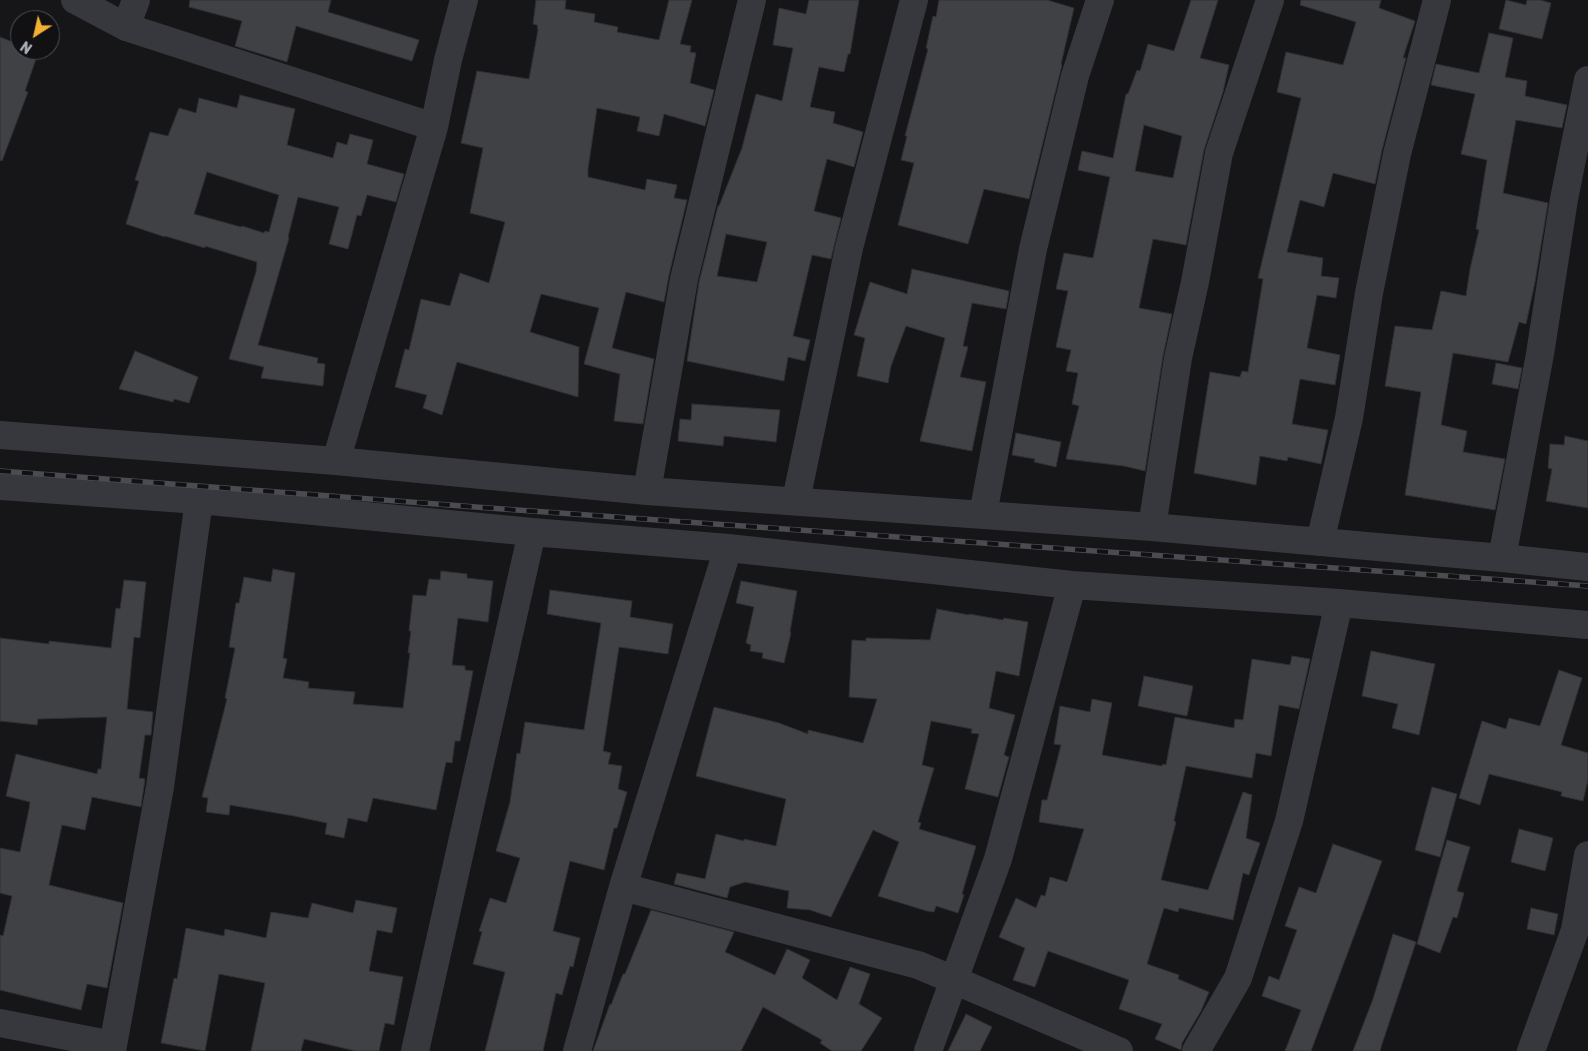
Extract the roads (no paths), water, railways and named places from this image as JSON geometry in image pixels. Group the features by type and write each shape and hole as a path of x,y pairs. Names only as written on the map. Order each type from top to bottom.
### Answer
{"street":[{"path":"75,0 126,27 434,127"},
{"path":"126,27 136,0"},
{"path":"336,461 434,127 448,60 464,0"},
{"path":"647,491 684,279 752,0"},
{"path":"796,500 849,248 914,0"},
{"path":"983,514 1033,249 1075,76 1100,0"},
{"path":"1152,526 1178,358 1220,153 1270,0"},
{"path":"1320,542 1349,418 1370,293 1397,154 1437,0"},
{"path":"1502,558 1540,354 1564,199 1588,80"},
{"path":"0,436 336,461 647,491 1152,526 1588,567"},
{"path":"0,486 198,500 532,532 728,548 1072,585 1340,603 1588,625"},
{"path":"0,1023 112,1048 160,787 198,500"},
{"path":"415,1051 532,532"},
{"path":"577,1051 623,887 728,548"},
{"path":"928,1051 998,859 1072,585"},
{"path":"1196,1051 1238,978 1289,821 1340,603"},
{"path":"1531,1051 1575,930 1588,855"},
{"path":"623,887 918,966 1119,1051"}],"railway":[{"path":"0,471 489,508 1588,586"}]}
